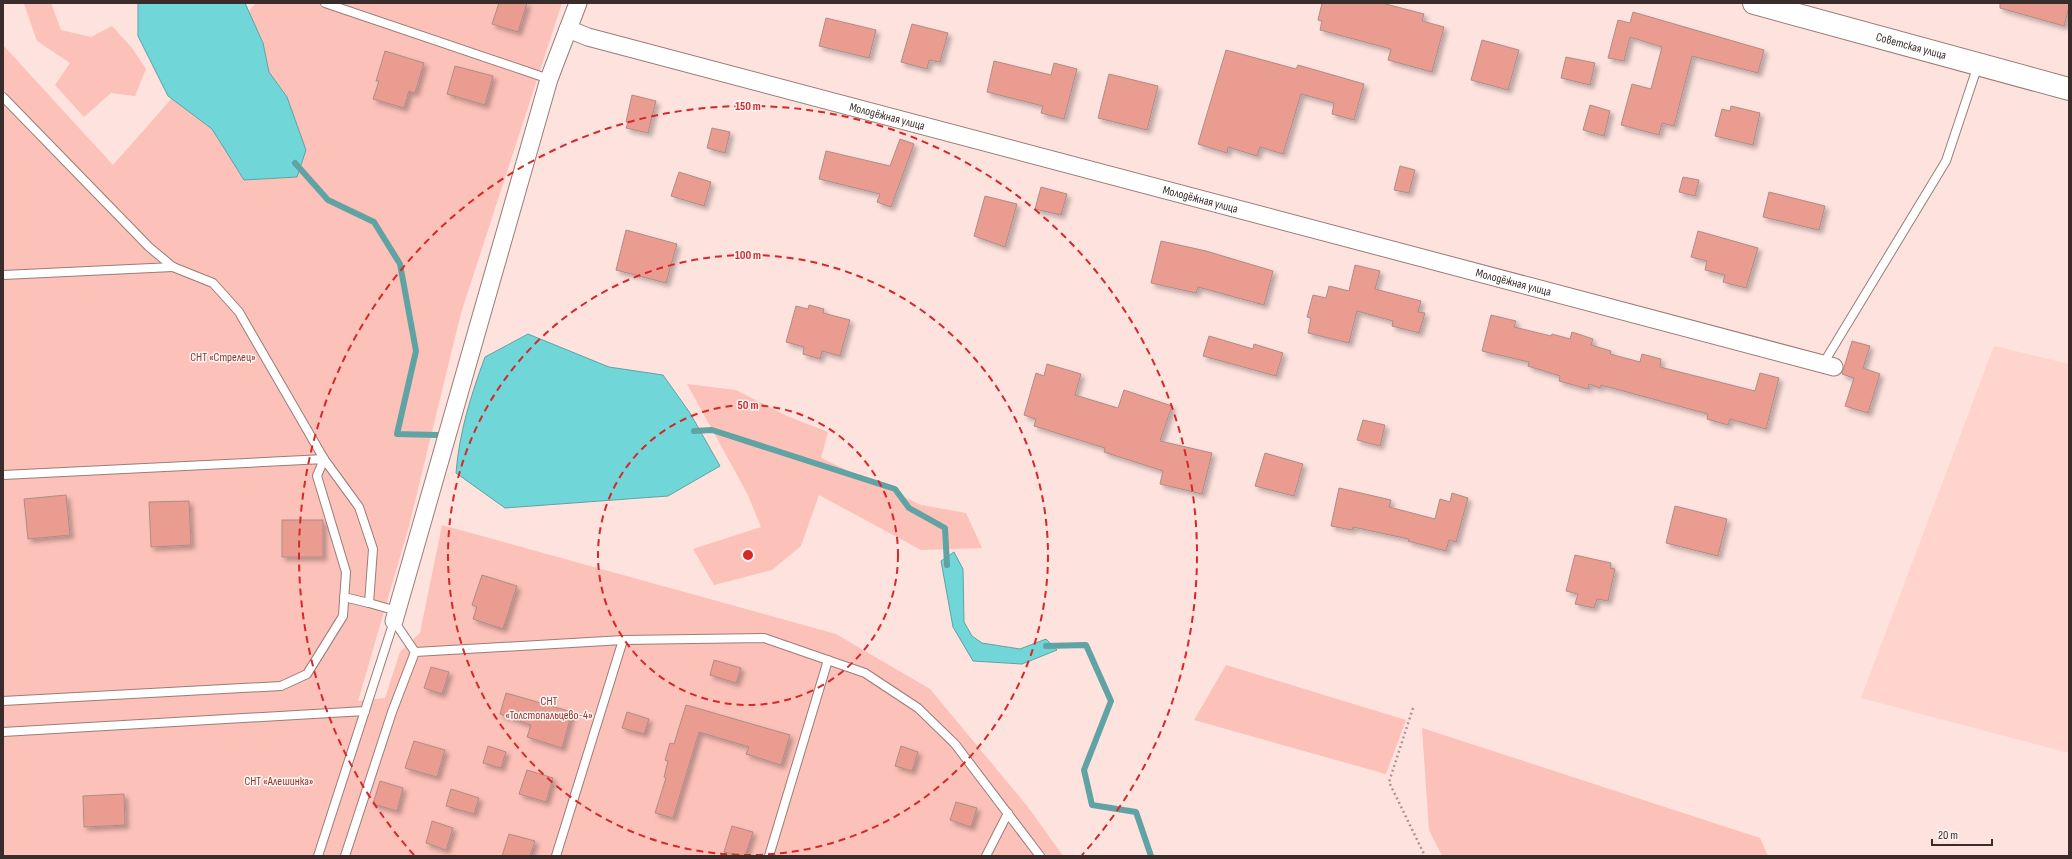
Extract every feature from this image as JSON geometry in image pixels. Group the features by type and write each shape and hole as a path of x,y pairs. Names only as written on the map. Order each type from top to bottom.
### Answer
{"street":[{"path":"395,616 549,79 578,3"},
{"name":"Советская улица","path":"1754,3 2069,89"},
{"name":"Молодёжная улица","path":"568,29 588,37 1828,365"}],"lane":[{"path":"325,3 549,79"},
{"path":"1828,365 1946,161 1978,65"},
{"path":"3,97 149,247 174,267 213,283 239,312 324,459 359,507 373,549 369,603"},
{"path":"3,275 174,267"},
{"path":"3,475 324,459"},
{"path":"3,701 281,686 307,674 343,616 346,572 317,476 324,459"},
{"path":"344,597 369,603 395,616 415,652"},
{"path":"318,856 395,616"},
{"path":"415,652 623,640 764,638 865,673 918,708 955,744 1040,856"},
{"path":"556,856 623,640"},
{"path":"345,856 392,712 415,652"},
{"path":"769,856 828,660"},
{"path":"3,732 365,711"},
{"path":"986,856 1008,813"}],"path":[{"path":"1413,708 1389,782 1425,856"}],"shaded area":[{"path":"1994,346 2069,364 2069,753 1861,698"}],"green space":[{"path":"51,3 61,30 91,37 112,26 132,48 146,69 135,96 111,93 84,117 55,85 70,63 37,41 24,4"},
{"path":"256,3 562,3 461,313 409,526 358,701 385,698 400,652 420,633 442,525 836,634 930,689 1028,807 1063,856 3,856 3,45 113,165"},
{"path":"687,384 736,390 787,416 828,432 821,458 921,505 966,513 982,548 921,550 819,495 801,546 772,570 714,585 693,549 761,527 747,493"},
{"path":"1226,665 1406,720 1386,774 1194,720"},
{"path":"1422,728 1760,838 1768,856 1442,856 1429,830"}],"water":[{"path":"138,3 245,3 263,43 269,72 287,97 306,150 297,177 244,180 212,129 168,96 138,36"},
{"path":"528,334 609,367 663,375 690,413 720,466 668,496 505,508 456,473 466,414 485,357"},
{"path":"954,552 963,569 964,622 972,636 982,643 1020,649 1046,639 1057,650 1022,664 973,661 953,627 941,561"}],"building":[{"path":"499,3 527,3 518,32 492,24"},
{"path":"1322,3 1382,3 1424,14 1422,21 1444,27 1432,72 1388,60 1391,49 1320,30 1322,21 1318,20"},
{"path":"2000,3 2069,3 2069,7 2064,26 2000,8"},
{"path":"1633,12 1764,50 1758,73 1692,56 1674,126 1662,123 1659,135 1621,125 1632,84 1651,89 1662,47 1630,37 1624,61 1608,58 1618,20 1630,23"},
{"path":"826,18 876,30 869,58 819,46"},
{"path":"912,24 948,33 940,62 929,60 927,69 901,62"},
{"path":"1482,40 1519,50 1508,90 1471,80"},
{"path":"1226,50 1296,69 1298,65 1364,84 1354,120 1332,114 1334,103 1301,94 1283,154 1260,147 1257,156 1228,147 1227,153 1198,144"},
{"path":"385,51 424,63 415,93 409,91 404,108 373,99 379,81 376,81"},
{"path":"1566,57 1595,63 1590,85 1561,78"},
{"path":"994,61 1051,75 1054,63 1077,69 1064,119 1041,113 1043,106 987,92"},
{"path":"455,66 493,76 485,105 447,94"},
{"path":"1109,74 1158,86 1147,130 1098,118"},
{"path":"632,95 656,101 648,133 626,128"},
{"path":"1590,105 1610,111 1604,136 1583,130"},
{"path":"1731,106 1760,113 1753,145 1715,136 1722,109 1730,111"},
{"path":"712,128 730,132 725,153 707,148"},
{"path":"900,139 914,144 891,207 877,202 880,194 819,179 826,151 890,166"},
{"path":"1400,166 1415,170 1409,193 1394,190"},
{"path":"679,172 711,182 704,206 671,196"},
{"path":"1683,177 1699,180 1695,196 1679,192"},
{"path":"1041,187 1067,194 1061,215 1035,209"},
{"path":"1769,192 1825,206 1819,230 1763,217"},
{"path":"985,196 1017,204 1005,247 974,236"},
{"path":"626,230 677,244 666,283 616,270"},
{"path":"1698,231 1758,248 1746,288 1723,282 1725,275 1705,270 1707,261 1691,257"},
{"path":"1161,241 1206,251 1273,271 1264,305 1198,287 1196,293 1151,283"},
{"path":"1355,265 1380,271 1375,289 1421,301 1418,312 1425,313 1419,333 1392,326 1393,321 1357,311 1349,343 1308,333 1311,318 1307,317 1313,295 1326,298 1329,286 1349,291"},
{"path":"809,305 824,309 823,313 850,320 840,356 822,351 820,359 803,354 804,347 786,342 796,306 808,309"},
{"path":"1491,315 1516,321 1514,327 1551,336 1552,334 1570,339 1572,332 1593,339 1591,345 1611,351 1610,354 1640,362 1642,354 1661,359 1660,367 1755,391 1760,373 1779,378 1766,429 1730,419 1728,425 1707,419 1708,414 1601,385 1600,388 1589,384 1588,389 1559,381 1560,376 1528,366 1529,362 1482,351"},
{"path":"1209,336 1253,349 1254,344 1283,353 1276,376 1203,356"},
{"path":"1852,341 1870,346 1863,368 1880,374 1868,413 1845,406 1854,378 1842,374"},
{"path":"1047,364 1081,374 1075,395 1118,408 1124,390 1172,406 1160,441 1212,453 1202,494 1160,484 1163,471 1104,452 1105,448 1034,426 1036,419 1024,415 1036,373 1044,376"},
{"path":"1363,420 1385,425 1380,446 1357,440"},
{"path":"1265,453 1303,464 1294,496 1255,486"},
{"path":"1339,488 1391,500 1389,507 1435,519 1440,499 1450,502 1452,493 1468,498 1456,542 1449,540 1446,551 1408,541 1409,539 1353,527 1352,530 1331,526"},
{"path":"66,495 70,535 28,539 24,499"},
{"path":"189,501 191,545 151,547 149,502"},
{"path":"1675,506 1727,519 1718,556 1666,543"},
{"path":"282,520 323,520 323,557 282,557"},
{"path":"1575,555 1611,563 1610,568 1615,569 1608,601 1597,599 1594,608 1575,604 1578,594 1566,591"},
{"path":"482,575 517,586 503,629 473,619 477,607 472,605"},
{"path":"714,660 741,668 736,683 710,675"},
{"path":"431,667 449,672 442,694 424,688"},
{"path":"506,693 572,712 562,748 527,737 531,725 500,714"},
{"path":"686,705 790,735 781,765 746,754 749,747 699,732 673,818 655,813 666,778 664,777 668,761 665,760 670,743 674,744"},
{"path":"627,712 649,719 644,734 622,728"},
{"path":"414,741 445,750 437,777 405,768"},
{"path":"488,746 506,752 501,768 483,763"},
{"path":"901,746 918,752 912,771 895,766"},
{"path":"527,770 553,778 546,802 519,794"},
{"path":"380,781 403,788 397,811 373,804"},
{"path":"451,789 479,798 474,814 446,806"},
{"path":"124,794 125,825 84,827 83,796"},
{"path":"956,802 977,808 971,827 950,820"},
{"path":"432,821 453,828 446,850 426,843"},
{"path":"732,826 753,832 745,856 724,852"},
{"path":"509,834 535,841 530,856 502,856"}],"waterway":[{"path":"295,163 328,200 374,222 400,264 416,351 397,434 437,435"},
{"path":"694,431 712,430 895,489 909,508 945,528 947,565"},
{"path":"1046,646 1086,645 1111,701 1084,770 1092,805 1136,812 1151,856"}],"park label":[{"name":"СНТ «Стрелец»","path":"223,357"},
{"name":"СНТ «Толстопальцево-4»","path":"549,708"},
{"name":"СНТ «Алешинка»","path":"279,781"}]}
